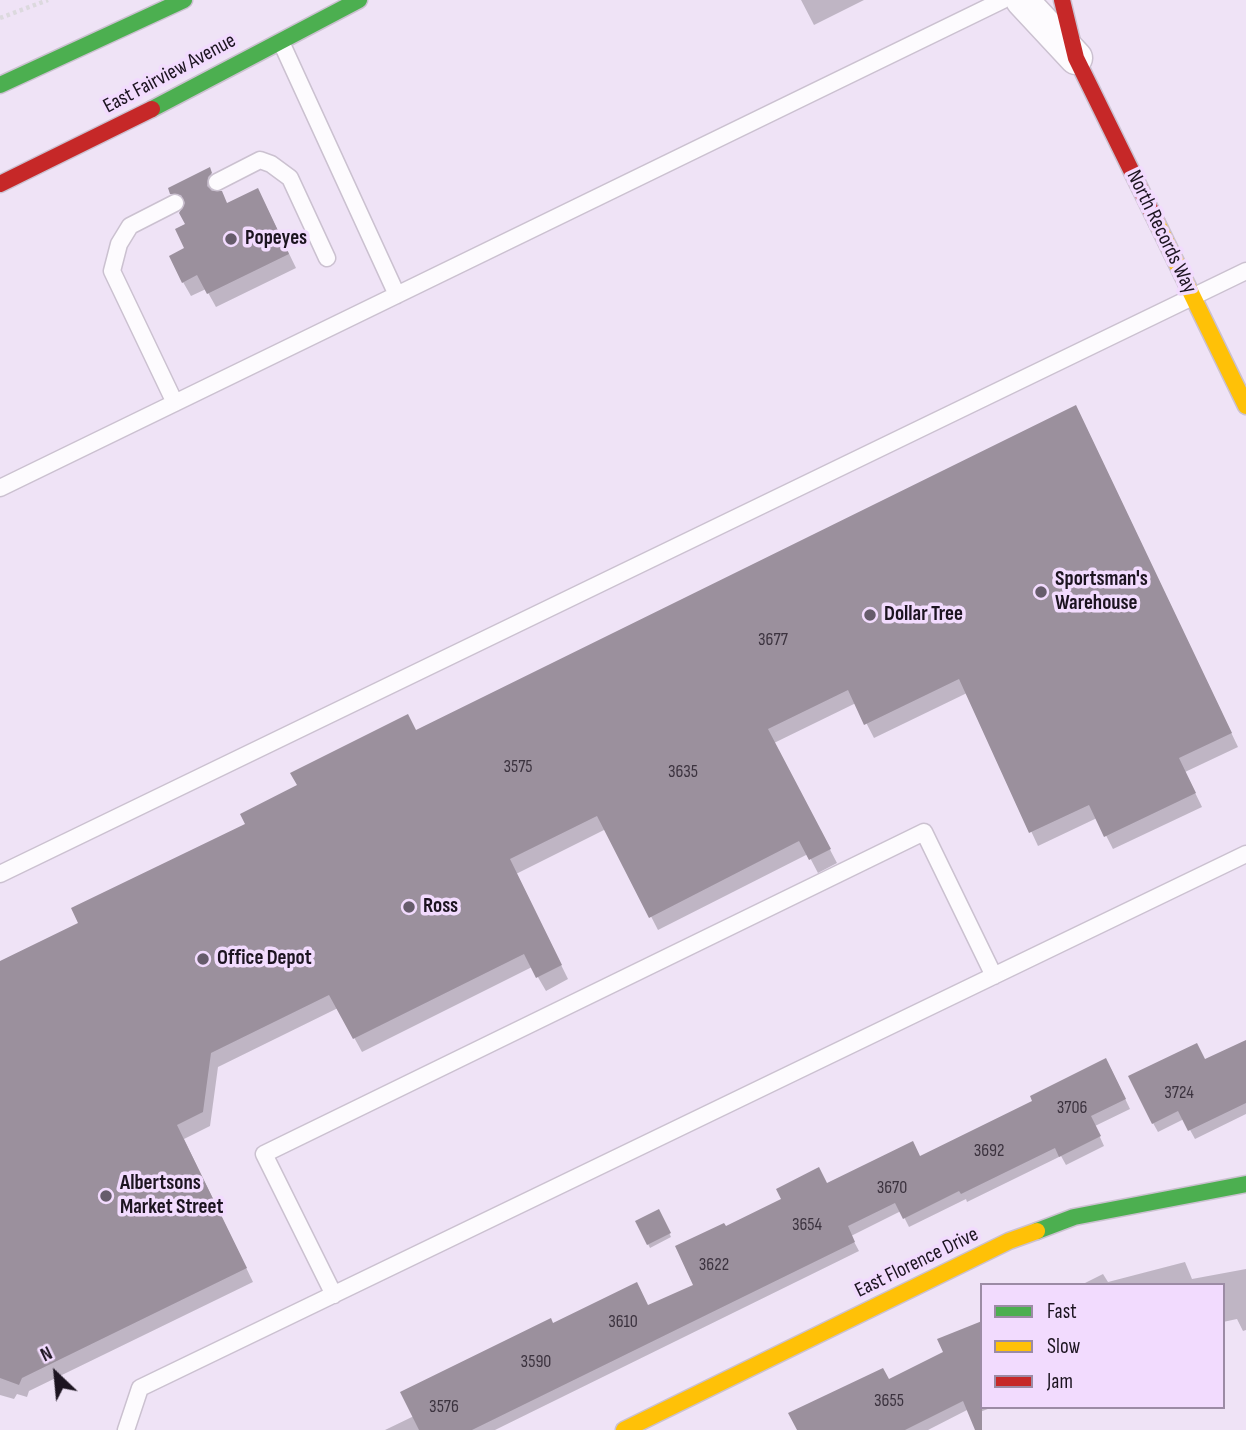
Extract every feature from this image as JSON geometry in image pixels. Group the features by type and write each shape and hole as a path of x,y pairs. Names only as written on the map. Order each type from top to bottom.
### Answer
{"street":[{"path":"0,85 184,0"},
{"name":"East Fairview Avenue","path":"0,184 124,124 359,0"},
{"name":"North Records Way","path":"1022,0 1076,58"},
{"name":"North Records Way","path":"1062,0 1076,58 1246,406"},
{"name":"East Florence Drive","path":"624,1430 1009,1241 1074,1217 1246,1184"}],"lane":[{"path":"0,488 1003,0"},
{"path":"280,40 397,295"},
{"path":"217,182 260,160 271,164 290,178 327,258"},
{"path":"175,203 130,226 119,244 112,271 175,403"},
{"path":"0,874 1246,271"},
{"path":"334,1295 264,1154 924,832 994,976"},
{"path":"126,1430 140,1388 1246,854"}],"path":[{"path":"0,18 48,0"}],"building":[{"name":"Popeyes","path":"210,167 212,173 208,177 207,186 212,191 222,191 227,203 258,188 289,254 207,294 197,275 182,283 169,256 184,248 175,229 185,224 179,213 185,203 181,195 170,194 168,188"},
{"path":"1076,405 1232,733 1179,758 1196,793 1104,837 1089,805 1029,833 959,679 864,725 848,690 768,729 831,849 809,860 799,841 649,918 597,816 510,859 562,965 536,978 524,954 353,1039 329,995 211,1053 203,1112 177,1125 247,1268 22,1378 19,1385 0,1378 0,961 78,923 71,908 245,824 240,814 297,785 290,773 408,714 416,730"},
{"path":"1246,1040 1246,1103 1188,1131 1178,1111 1152,1124 1128,1076 1197,1043 1205,1059"},
{"path":"1106,1058 1126,1099 1091,1116 1101,1136 1059,1157 1055,1148 903,1219 895,1203 848,1226 855,1242 472,1430 419,1430 400,1392 551,1318 553,1323 637,1282 648,1305 693,1285 675,1246 724,1223 726,1226 781,1199 776,1189 819,1167 827,1183 913,1141 920,1156 1032,1101 1030,1096"},
{"path":"659,1209 671,1233 647,1245 635,1221"},
{"path":"980,1322 982,1430 975,1430 963,1401 905,1430 797,1430 788,1413 883,1368 889,1379 943,1352 937,1339"}],"traffic: fast":[{"path":"0,85 184,0"},
{"path":"152,109 359,0"},
{"path":"1037,1231 1074,1217 1246,1184"}],"traffic: slow":[{"path":"1157,223 1246,406"},
{"path":"624,1430 1009,1241 1037,1231"}],"traffic: jam":[{"path":"1062,0 1076,58 1157,223"},
{"path":"0,184 152,109"}],"place":[{"name":"Popeyes","path":"231,239"},
{"name":"Sportsman's Warehouse","path":"1041,592"},
{"name":"Dollar Tree","path":"870,615"},
{"name":"Ross","path":"409,907"},
{"name":"Office Depot","path":"203,959"},
{"name":"Albertsons Market Street","path":"106,1196"}]}
